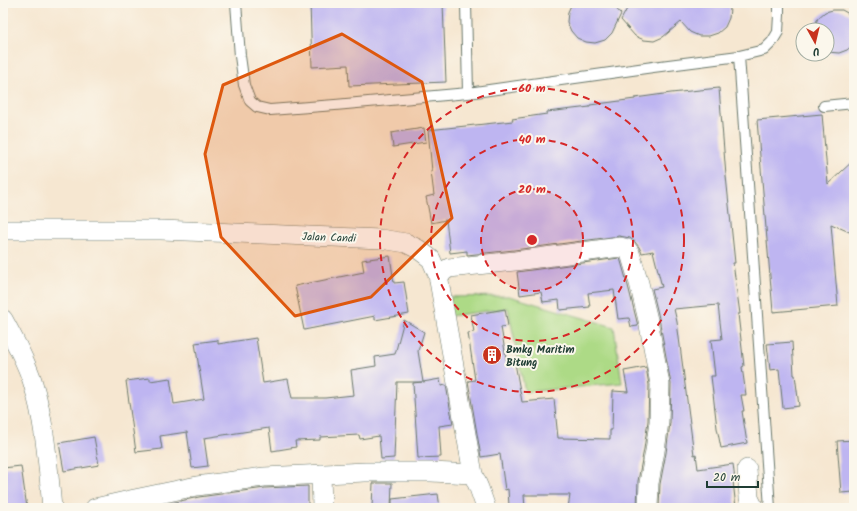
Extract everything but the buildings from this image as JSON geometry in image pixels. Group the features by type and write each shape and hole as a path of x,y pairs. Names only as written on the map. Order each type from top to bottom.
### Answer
{"street":[{"name":"Jalan Candi","path":"3,230 161,230 381,239 406,243 418,249 431,259 438,275 473,474 486,508"},
{"path":"438,275 449,268 515,261 620,246 627,249 630,253 639,283 660,384 659,422 649,483 648,508"},
{"path":"3,319 22,355 32,380 38,403 46,448 52,508"},
{"path":"747,469 749,498 754,508"},
{"path":"95,508 197,486 264,477 365,472 431,472 473,474"},
{"path":"321,474 322,508"}],"lane":[{"path":"236,3 244,85 250,101 257,107 270,110 468,93 739,56 764,50 772,42 778,32 780,15 779,3"},
{"path":"466,3 468,93"},
{"path":"739,56 770,508"},
{"path":"824,106 854,103"}],"highlighted area":[{"path":"342,34 422,82 452,218 371,297 295,316 221,237 205,154 223,85"}],"green space":[{"path":"509,296 614,327 622,383 525,392 508,308 450,316 447,297"}],"place":[{"name":"Bmkg Maritim Bitung","path":"492,355"}]}
